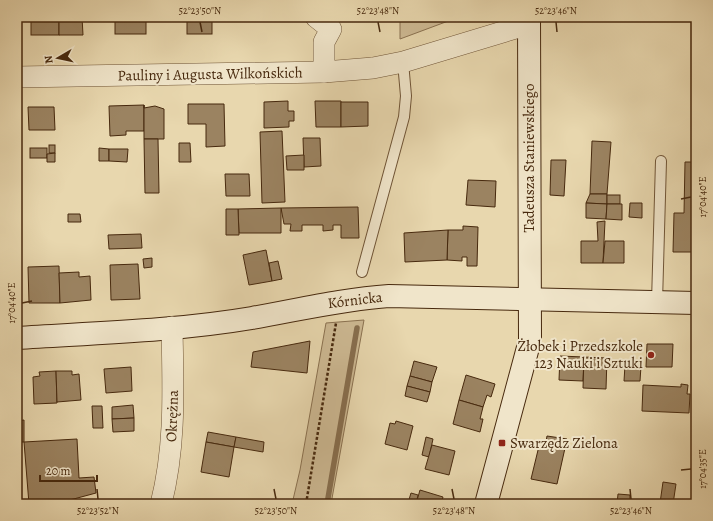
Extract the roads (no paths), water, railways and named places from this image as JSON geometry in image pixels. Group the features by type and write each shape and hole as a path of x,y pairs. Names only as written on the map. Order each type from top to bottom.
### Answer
{"street":[{"path":"324,72 324,42 328,21"},
{"name":"Pauliny i Augusta Wilkońskich","path":"17,77 324,72 373,68 403,62 529,21"},
{"name":"Tadeusza Staniewskiego","path":"486,504 530,340 529,21"},
{"name":"Kórnicka","path":"17,338 172,327 252,318 372,297 413,296 696,303"},
{"name":"Okrężna","path":"161,504 168,474 174,422 172,327"}],"lane":[{"path":"362,272 406,107 403,62"},
{"path":"657,302 661,161"}],"waterway":[{"path":"327,504 357,328"}],"place":[{"name":"Żłobek i Przedszkole 123 Nauki i Sztuki","path":"651,355"},
{"name":"Swarzędz Zielona","path":"502,443"}]}
